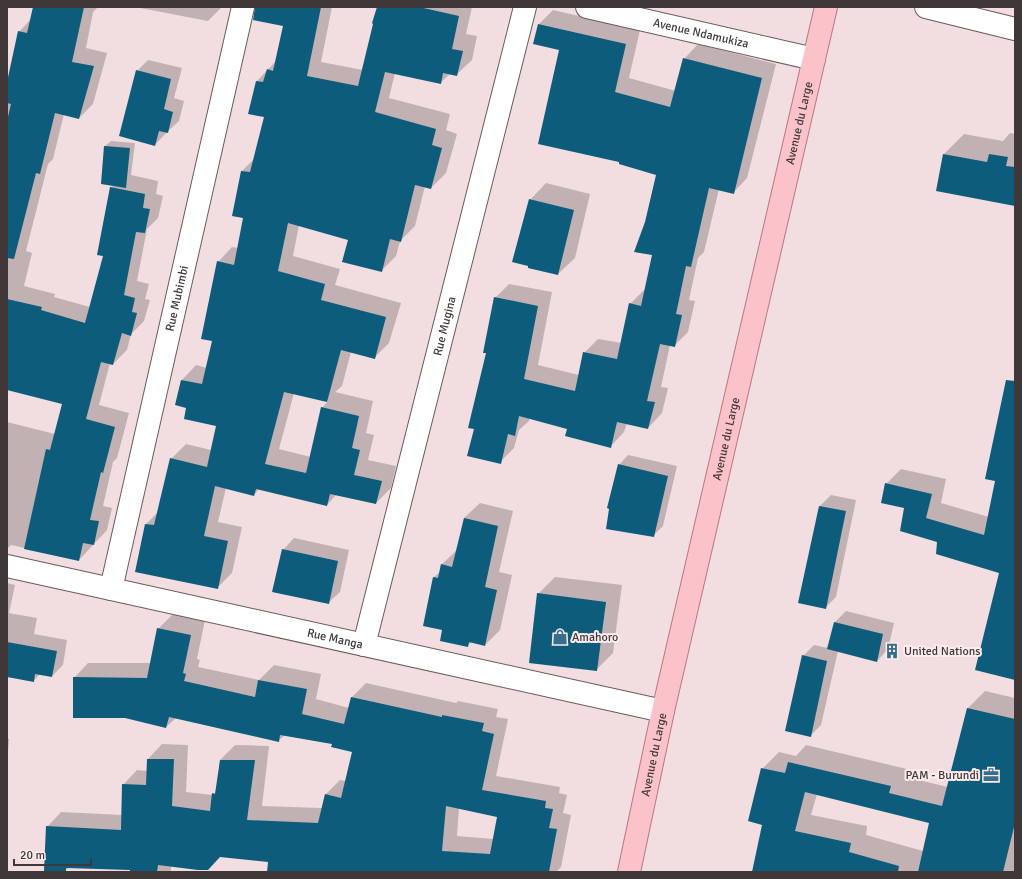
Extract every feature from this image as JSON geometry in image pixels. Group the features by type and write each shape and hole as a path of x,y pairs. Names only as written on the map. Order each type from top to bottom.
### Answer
{"main road":[{"name":"Avenue du Large","path":"629,872 663,711 814,59 823,8"}],"street":[{"name":"Rue Mubimbi","path":"111,589 243,7"},
{"name":"Rue Mugina","path":"364,645 525,7"},
{"name":"Avenue Ndamukiza","path":"587,7 814,59"},
{"path":"926,7 1015,29"},
{"name":"Rue Manga","path":"7,566 663,711"}],"building":[{"path":"33,7 84,7 72,62 94,66 79,119 55,113 40,174 36,173 14,259 7,258 7,121 11,104 7,103 7,82 18,31 27,33"},
{"path":"255,7 321,7 307,76 358,86 377,7 419,7 459,16 452,49 463,51 457,76 443,73 441,84 385,72 375,112 436,129 432,145 442,148 431,189 415,185 401,242 390,239 382,272 342,262 348,240 288,223 278,271 325,284 321,300 386,317 375,359 341,350 327,402 284,392 265,464 306,473 321,407 359,416 352,448 360,450 354,475 382,481 376,504 330,494 327,506 256,489 254,496 215,486 204,536 228,541 218,589 135,572 145,524 154,525 170,458 207,467 216,426 184,419 186,408 175,405 181,380 202,384 212,341 201,339 217,261 234,265 243,218 232,216 241,171 250,172 264,117 248,114 256,81 263,82 267,69 273,71 283,26 253,20"},
{"path":"538,24 626,44 615,92 670,107 683,58 762,78 734,194 709,188 691,267 686,266 676,314 682,315 675,347 660,344 647,401 655,402 648,429 617,422 611,448 565,436 567,429 519,416 515,436 508,434 501,464 467,456 474,429 468,428 486,353 483,353 494,297 538,306 524,379 575,391 583,352 617,359 629,303 641,306 652,255 634,252 645,222 656,175 619,164 619,162 538,144 559,50 533,44"},
{"path":"136,70 171,79 164,109 173,112 168,133 159,131 155,146 119,136"},
{"path":"104,146 130,148 126,188 101,184"},
{"path":"943,154 987,162 989,154 1008,157 1006,166 1015,167 1015,206 936,191"},
{"path":"110,187 145,194 143,208 150,209 145,233 136,232 124,295 135,298 132,312 137,313 131,336 122,333 113,365 101,362 86,419 115,427 103,473 101,472 90,520 99,521 94,545 83,543 79,561 24,549 46,449 50,450 62,404 7,390 7,299 42,307 41,310 85,323 103,256 97,255"},
{"path":"529,199 574,210 558,275 528,268 528,266 512,262"},
{"path":"1006,380 1015,381 1015,680 975,670 999,573 936,554 937,542 900,531 904,508 881,503 885,483 932,494 926,518 984,535 995,481 985,479"},
{"path":"618,464 668,476 654,537 606,529 609,509 607,508"},
{"path":"819,506 846,511 826,609 798,603"},
{"path":"464,518 498,526 485,587 497,590 485,646 469,642 468,647 440,641 442,630 423,626 433,577 438,578 441,564 452,567"},
{"path":"282,549 338,561 329,604 272,592"},
{"path":"537,593 606,602 597,671 529,663"},
{"path":"834,622 883,634 877,662 827,649"},
{"path":"157,628 191,635 183,673 186,674 184,681 255,697 258,680 307,689 302,714 344,724 351,697 442,717 442,715 484,723 482,731 494,734 482,790 546,801 545,808 553,809 549,828 557,829 549,872 267,872 268,862 220,857 208,870 158,865 157,872 66,868 66,872 44,871 46,826 121,830 122,784 146,785 147,759 174,759 172,806 210,811 212,793 215,794 220,760 255,760 247,820 318,823 325,794 341,798 352,752 331,747 332,744 280,735 279,742 169,717 166,728 125,718 73,718 73,677 147,678","holes":["446,806 497,817 490,854 442,851"]},
{"path":"7,642 57,651 52,677 35,674 34,682 7,677"},
{"path":"802,655 827,661 811,737 785,731"},
{"path":"967,708 1015,719 1015,823 1003,872 918,872 929,823 805,792 795,831 851,843 849,852 899,866 898,872 752,872 762,825 748,821 761,768 785,773 788,762 891,786 889,793 942,806"}],"place":[{"name":"Amahoro","path":"560,637"},
{"name":"United Nations","path":"892,651"},
{"name":"PAM - Burundi","path":"991,775"}]}
